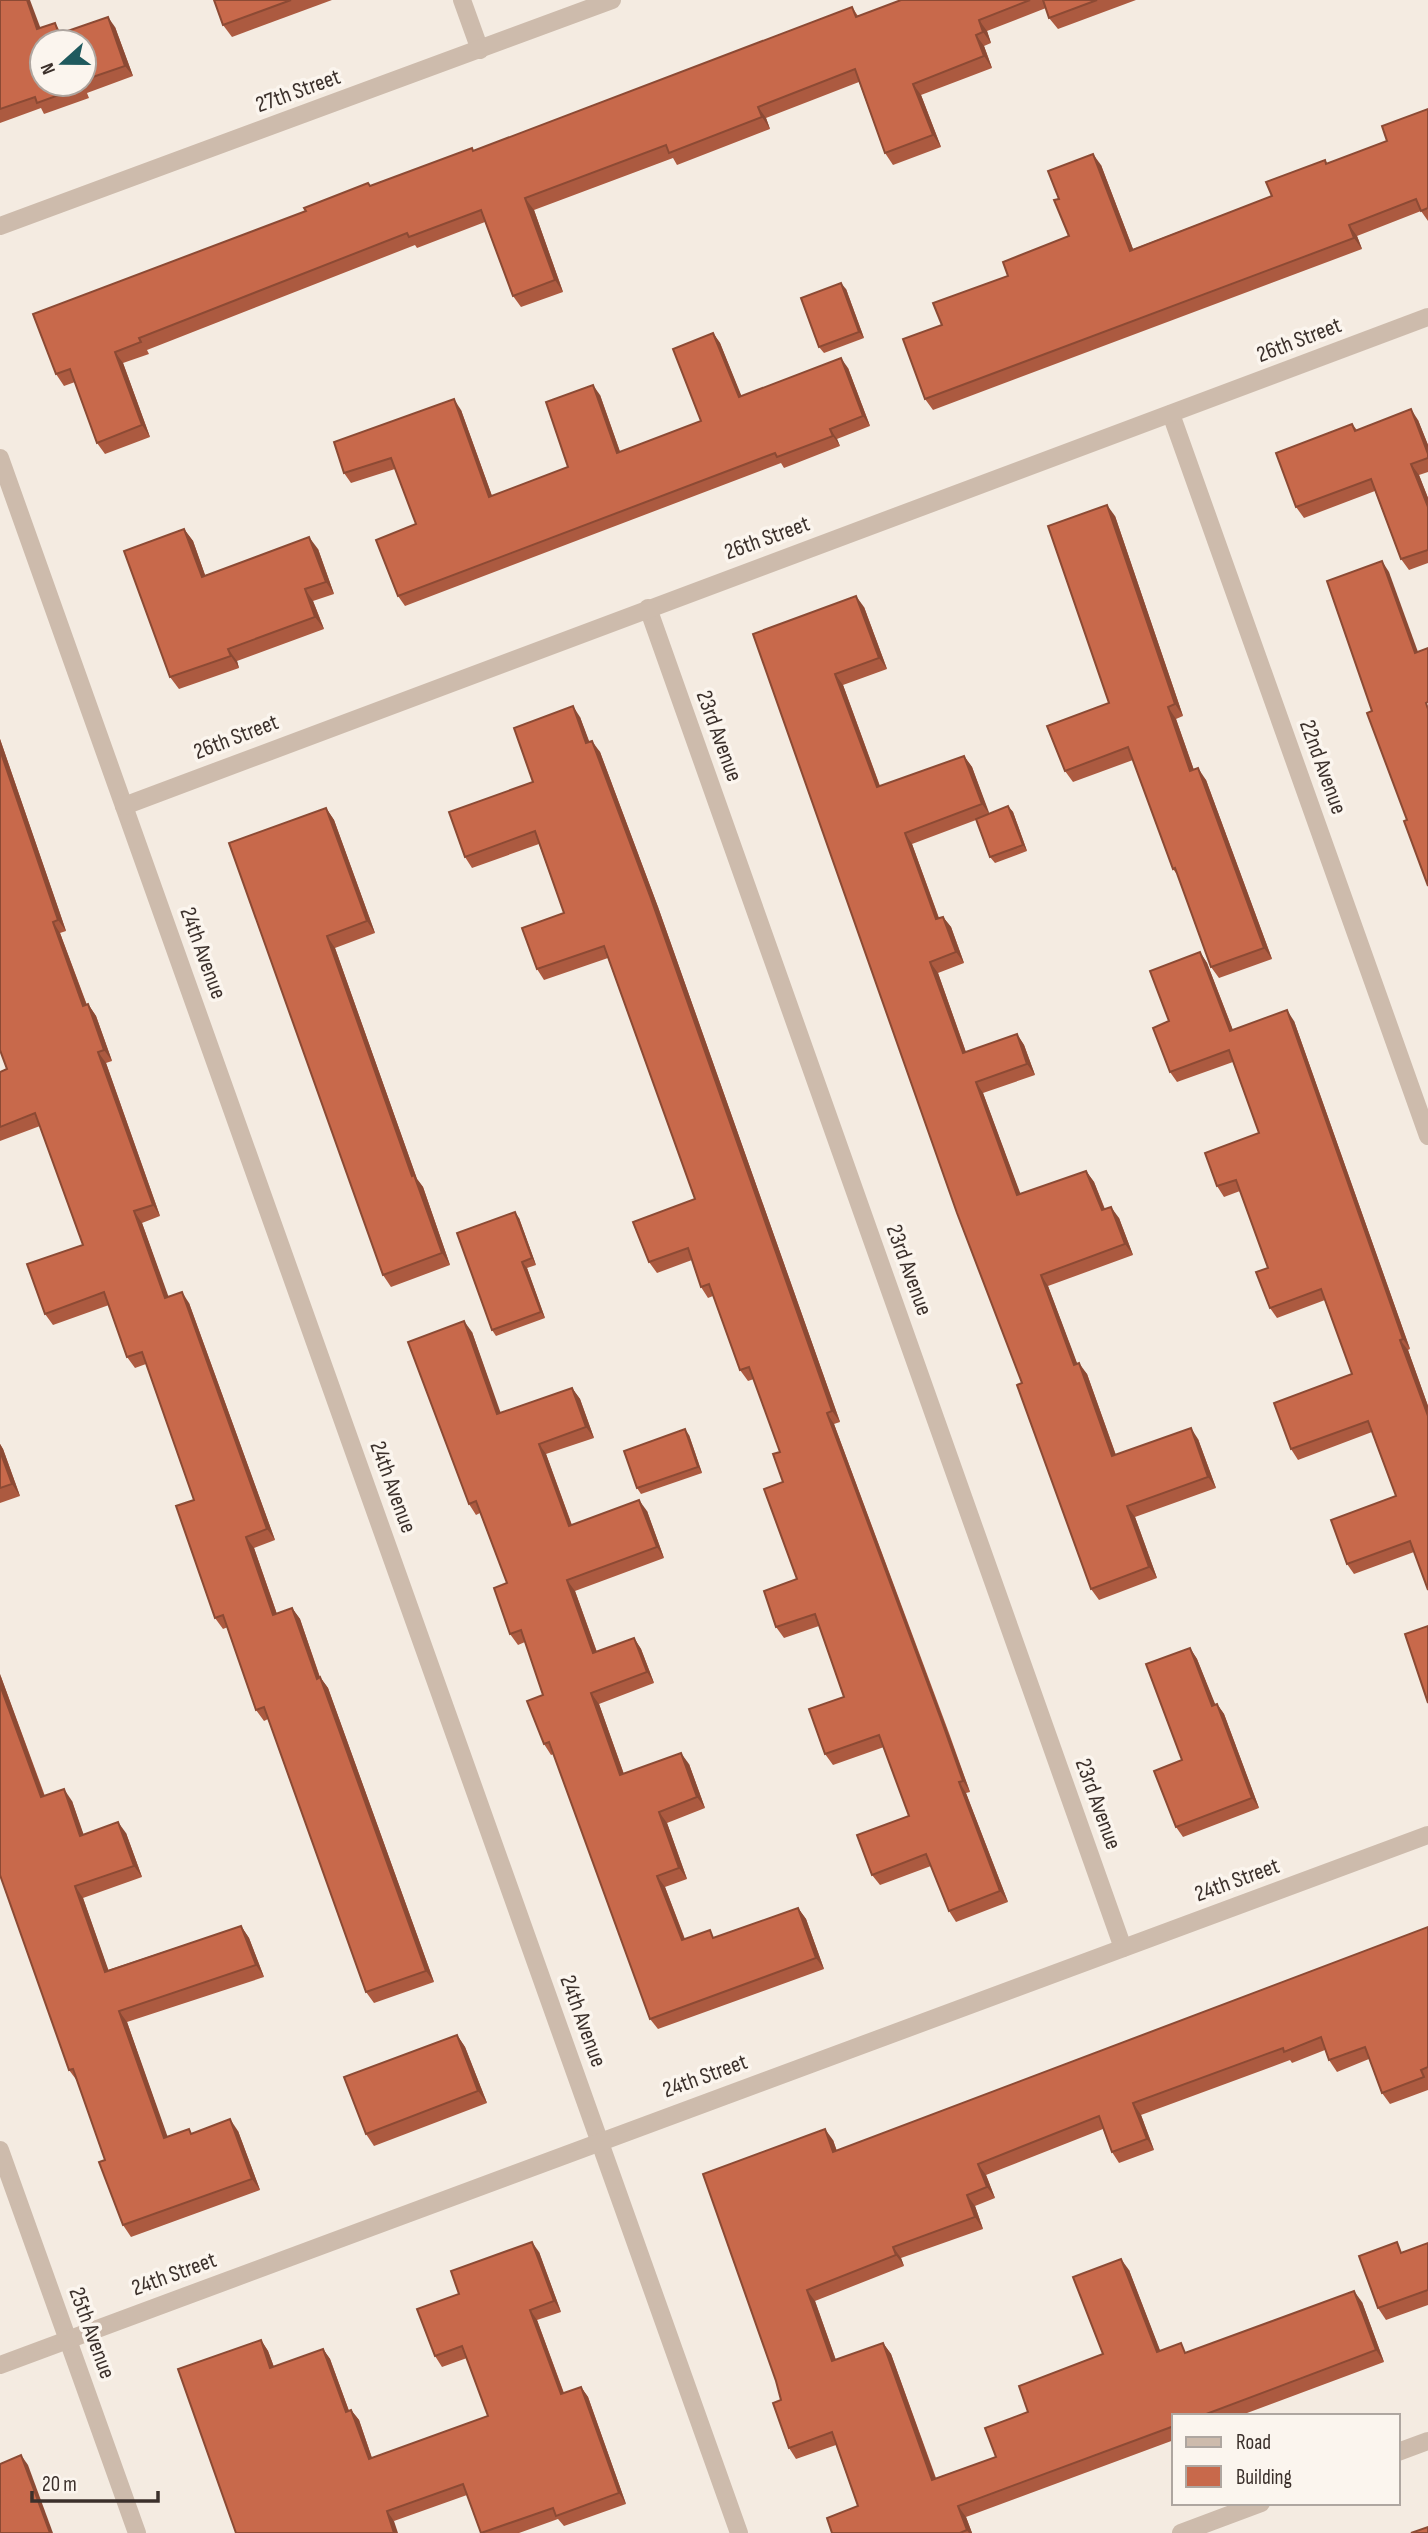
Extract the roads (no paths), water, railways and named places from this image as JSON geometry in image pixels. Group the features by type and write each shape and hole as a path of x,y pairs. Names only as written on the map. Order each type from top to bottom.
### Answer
{"street":[{"path":"462,0 480,50"},
{"name":"27th Street","path":"0,226 612,0"},
{"name":"26th Street","path":"124,806 1428,317"},
{"name":"22nd Avenue","path":"1171,414 1428,1136"},
{"name":"24th Avenue","path":"0,458 739,2533"},
{"name":"23rd Avenue","path":"648,608 1123,1948"},
{"name":"24th Street","path":"0,2365 1428,1835"},
{"name":"25th Avenue","path":"0,2151 137,2533"},
{"path":"1400,2451 1428,2441"},
{"path":"1181,2533 1256,2505"}]}
